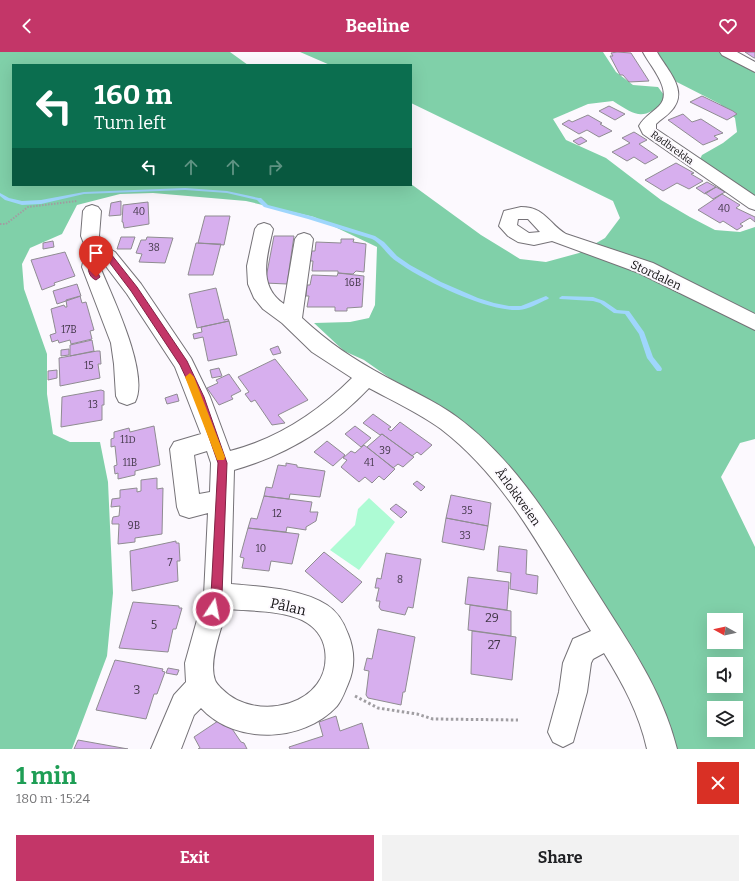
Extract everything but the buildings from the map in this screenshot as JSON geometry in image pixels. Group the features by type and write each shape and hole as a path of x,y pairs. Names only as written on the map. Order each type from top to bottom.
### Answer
{"street":[{"name":"Rødbrekka","path":"650,52 671,88 671,98 666,108 649,122 647,126 649,131 755,204"},
{"path":"727,52 755,68"},
{"path":"92,211 90,236 94,249 91,267 121,343 125,364 127,396"},
{"name":"Årlokkveien","path":"264,229 255,273 258,286 267,301 292,319 315,343 367,377 419,403 451,424 481,451 504,476 543,531 609,637 651,709 662,749"},
{"name":"Stordalen","path":"554,236 575,245 613,255 648,269 755,322"},
{"path":"292,319 304,239"},
{"path":"94,249 108,256 121,272 184,364 199,397 223,463 217,595 199,663 200,687 184,705 166,749"},
{"path":"223,463 244,458 291,438 325,415 352,393 367,377"},
{"path":"214,439 182,449 189,507 221,500"},
{"name":"Pålan","path":"200,687 218,705 239,716 256,721 278,722 300,715 318,704 331,691 337,676 340,656 336,635 324,620 308,609 287,604 217,595"},
{"path":"564,732 573,692 577,663 583,649 609,637"}],"path":[{"path":"0,224 6,224 28,207 82,200 92,211"},
{"path":"334,682 378,708 417,714 433,719 518,720"}],"green space":[{"path":"0,52 230,52 247,64 12,64 12,186 412,186 412,185 481,235 520,259 546,262 579,253 605,238 620,218 613,201 412,103 412,64 328,64 300,52 603,52 616,72 633,85 658,87 667,99 646,114 629,111 613,101 588,104 553,119 566,140 606,158 661,200 690,217 715,230 740,232 755,227 755,439 740,443 721,477 755,547 755,749 674,749 669,724 653,685 620,630 514,472 472,431 430,400 391,379 364,360 344,351 314,323 350,322 369,318 375,305 377,247 314,217 246,201 153,193 120,194 77,205 62,234 30,248 22,264 24,289 47,354 47,394 53,434 70,442 100,442 108,482 113,593 107,656 72,749 0,749"},
{"path":"650,52 723,52 755,73 755,207 698,163 702,155 723,143 737,132 735,118 720,104 665,76"},
{"path":"369,498 395,522 359,570 330,550 355,525 358,509"}],"waterway":[{"path":"0,194 7,199 22,203 41,202 84,193 185,189 227,192 259,199 266,206 331,224 373,238 382,243 395,258 408,267 458,292 493,305 509,308 521,308 546,298"},
{"path":"562,298 593,299 602,302 616,312 627,312 642,333 650,358 659,369"}],"slow traffic":[{"path":"190,377 199,397 220,457"}],"route":[{"path":"96,277 91,267 94,249 101,251 108,256 117,267 134,289 184,364 199,397 223,463 217,595 213,609"}]}
